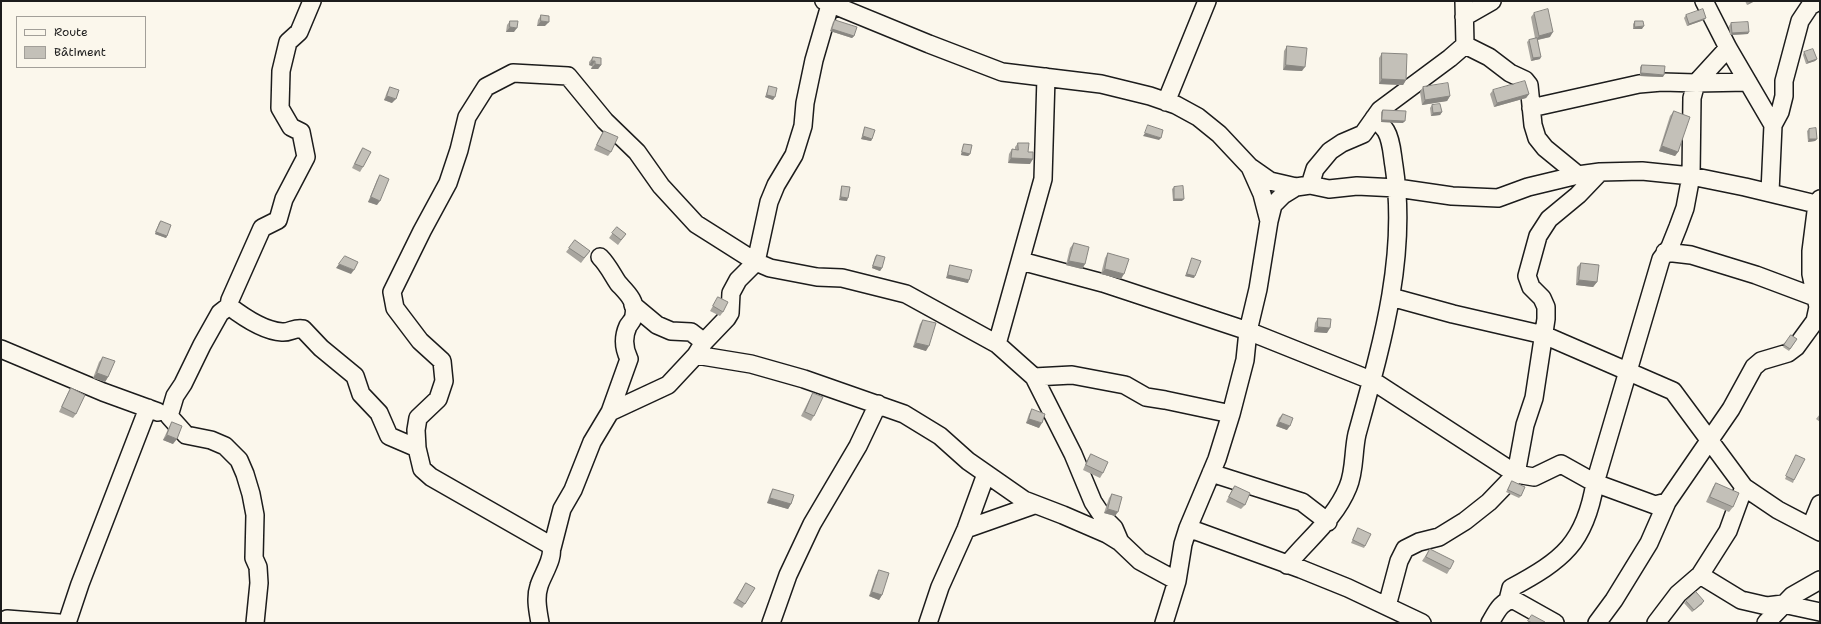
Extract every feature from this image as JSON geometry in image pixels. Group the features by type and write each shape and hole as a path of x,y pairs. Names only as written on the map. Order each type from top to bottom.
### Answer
{"street":[{"path":"169,416 175,396 183,384 202,344 220,313 229,306 230,300 262,228 278,220 284,199 306,157 301,132 291,127 280,108 281,71 288,42 299,32 312,1"},
{"path":"1166,102 1207,1"},
{"path":"1465,45 1464,9 1492,1"},
{"path":"1704,1 1728,48 1773,125"},
{"path":"1770,192 1773,125 1780,112 1784,96 1784,81 1800,21 1810,6 1819,1"},
{"path":"610,412 668,385 728,318 730,313 731,292 738,280 756,262 769,202 776,185 794,156 803,126 805,103 812,67 827,3 1002,72 1101,84 1166,102 1198,117 1219,134 1250,167 1270,181 1329,189 1357,186 1397,188 1452,196 1498,198 1528,187 1578,175 1600,172 1642,171 1691,176 1819,203 1811,251 1811,274 1819,298 1815,321 1796,347 1788,353 1761,361 1754,367 1731,409 1667,502 1649,543 1614,600 1597,623"},
{"path":"1465,45 1490,57 1510,73 1525,80 1529,85 1533,126 1537,138 1545,148 1578,175"},
{"path":"1164,623 1177,581 1183,544 1188,528 1211,473 1231,414 1245,360 1248,331 1258,289 1273,205 1283,195 1303,186 1330,151 1342,143 1364,134 1380,110 1394,98 1450,58 1465,45"},
{"path":"1490,623 1503,604 1508,600 1511,588 1558,559 1574,541 1585,522 1592,502 1595,483 1627,372 1661,259 1673,240 1685,208 1691,176 1692,98 1696,83 1728,48"},
{"path":"552,548 550,545 431,477 422,469 417,448 416,430 418,418 438,399 444,381 442,361 420,341 395,308 392,292 448,183 459,150 467,117 486,87 513,73 568,76 604,121 637,152 661,186 696,224 756,262 770,268 817,277 842,278 906,294 998,344 1034,377 1073,454 1092,502 1103,518 1114,528 1120,542"},
{"path":"998,344 1043,178 1046,77"},
{"path":"1532,108 1639,84 1662,82 1748,82"},
{"path":"1287,565 1302,546 1328,522 1349,486 1357,436 1373,382 1391,297 1396,246 1397,188 1390,141 1386,131 1374,118"},
{"path":"1250,167 1262,194 1269,221"},
{"path":"1387,606 1400,560 1405,549 1419,542 1439,537 1465,521 1490,502 1516,474 1525,425 1534,398 1544,335 1546,307 1542,298 1530,287 1527,276 1538,236 1549,219 1578,195 1600,172"},
{"path":"1665,252 1691,255 1756,275 1819,298"},
{"path":"540,623 537,606 538,587 551,556 562,509 573,490 592,442 610,412 629,359 625,352 625,339 634,315 632,300 628,292 618,282 600,257"},
{"path":"1021,261 1103,283 1248,331 1373,382 1516,474 1534,477 1561,464 1595,483 1655,505 1667,502"},
{"path":"1391,297 1544,335 1672,391 1708,442 1744,487 1778,510 1815,528 1820,504"},
{"path":"633,305 657,325 671,331 690,332 700,348 804,379 904,414 940,436 986,474 1024,500 1086,525 1120,542 1140,561 1177,581"},
{"path":"229,306 241,315 262,326 282,333 298,328 303,329 321,348 355,376 361,394 379,413 389,436 417,448"},
{"path":"1,349 103,392 169,416 186,435 211,440 225,446 239,460 251,494 255,515 254,558 258,567 259,583 254,623"},
{"path":"1034,377 1072,375 1124,385 1146,397 1231,414"},
{"path":"771,623 791,569 812,524 858,446 878,404"},
{"path":"67,623 80,584 148,408"},
{"path":"1211,473 1302,502 1328,522"},
{"path":"928,623 940,587 966,529 986,474"},
{"path":"1656,623 1678,594 1700,575 1728,531 1744,487"},
{"path":"966,529 1034,505"},
{"path":"1188,528 1287,565 1301,568 1422,623"},
{"path":"1700,575 1741,600 1767,606 1783,604 1820,612"},
{"path":"1766,623 1792,596 1820,580"},
{"path":"1508,600 1514,600 1555,623"},
{"path":"1,622 7,619 58,623"}],"building":[{"path":"1548,9 1553,32 1539,36 1534,13"},
{"path":"1703,9 1706,18 1689,24 1686,15"},
{"path":"541,15 549,16 549,22 541,21"},
{"path":"835,20 857,27 854,36 832,29"},
{"path":"510,21 518,21 517,28 510,27"},
{"path":"1635,21 1643,21 1644,26 1635,27"},
{"path":"1748,22 1749,32 1732,33 1731,23"},
{"path":"1537,38 1541,57 1533,58 1529,40"},
{"path":"1287,46 1307,48 1305,67 1286,65"},
{"path":"1813,49 1817,59 1808,62 1804,52"},
{"path":"1382,53 1407,54 1406,80 1382,79"},
{"path":"593,57 601,58 601,65 595,64 595,61 592,61"},
{"path":"1642,65 1665,66 1664,75 1641,73"},
{"path":"1525,81 1529,94 1497,103 1493,90"},
{"path":"1448,83 1450,96 1425,100 1423,87"},
{"path":"769,86 777,88 775,97 767,95"},
{"path":"390,87 399,90 396,99 387,96"},
{"path":"1440,104 1442,112 1433,113 1432,105"},
{"path":"1383,110 1406,111 1405,121 1382,120"},
{"path":"1674,111 1690,117 1678,152 1662,146"},
{"path":"1148,125 1163,130 1161,138 1145,133"},
{"path":"865,127 875,130 872,139 863,136"},
{"path":"1816,128 1817,139 1809,139 1809,129"},
{"path":"604,131 618,137 611,152 597,145"},
{"path":"1018,143 1029,143 1028,152 1033,152 1033,159 1011,158 1012,149 1018,150"},
{"path":"964,144 972,145 970,154 962,152"},
{"path":"363,148 371,152 363,167 355,164"},
{"path":"380,175 389,179 380,201 371,197"},
{"path":"842,186 850,187 848,198 841,197"},
{"path":"1183,186 1184,199 1174,199 1174,187"},
{"path":"161,221 171,225 167,236 156,232"},
{"path":"617,227 626,234 621,240 612,233"},
{"path":"575,240 590,251 584,258 569,248"},
{"path":"1074,243 1089,247 1085,264 1069,261"},
{"path":"1108,253 1129,259 1124,274 1105,269"},
{"path":"877,255 885,257 882,268 873,266"},
{"path":"345,256 358,262 354,270 339,264"},
{"path":"1192,258 1201,261 1195,276 1187,274"},
{"path":"1581,263 1599,265 1597,282 1579,280"},
{"path":"950,265 972,270 969,280 948,275"},
{"path":"718,297 728,302 723,312 713,306"},
{"path":"1318,318 1331,319 1330,328 1318,327"},
{"path":"923,320 936,323 929,346 916,343"},
{"path":"1791,335 1797,339 1790,349 1784,345"},
{"path":"103,357 115,361 108,377 97,373"},
{"path":"71,388 85,395 76,414 62,407"},
{"path":"813,393 823,397 814,416 805,412"},
{"path":"1032,409 1045,414 1042,423 1029,419"},
{"path":"1283,414 1293,418 1290,426 1279,422"},
{"path":"172,422 182,426 177,439 167,435"},
{"path":"1091,454 1108,462 1103,473 1086,465"},
{"path":"1796,455 1805,459 1794,480 1786,476"},
{"path":"1512,481 1525,487 1521,496 1508,490"},
{"path":"1716,483 1739,493 1733,507 1710,497"},
{"path":"1235,486 1250,493 1245,505 1229,497"},
{"path":"773,489 794,495 791,504 770,498"},
{"path":"1112,494 1122,497 1118,512 1108,509"},
{"path":"1358,528 1371,534 1365,546 1353,540"},
{"path":"1430,549 1454,561 1450,569 1426,557"},
{"path":"879,570 889,573 882,595 872,592"},
{"path":"746,583 755,588 745,604 737,599"},
{"path":"1696,592 1704,601 1694,610 1686,601"},
{"path":"1532,615 1545,623 1532,623 1528,621"}]}
